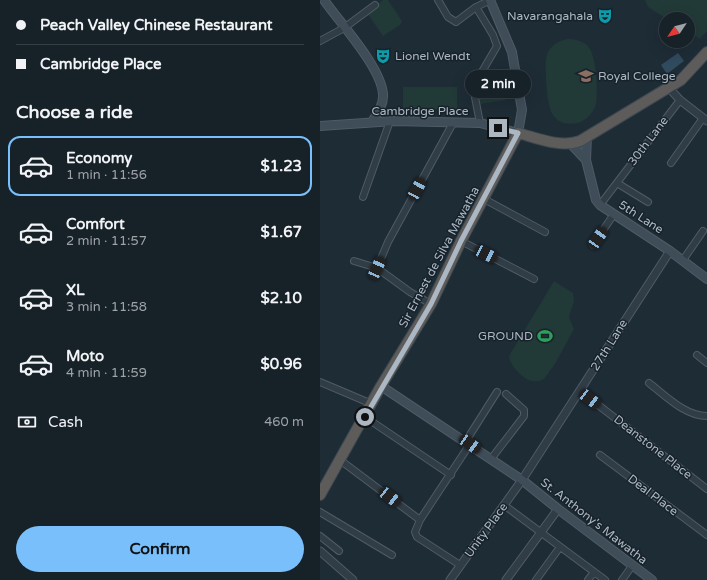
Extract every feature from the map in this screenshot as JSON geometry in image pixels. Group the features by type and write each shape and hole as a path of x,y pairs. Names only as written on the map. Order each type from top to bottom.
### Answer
{"highway":[{"path":"518,133 563,144 570,144 580,141 681,80 707,52"},
{"name":"Sir Ernest de Silva Mawatha","path":"320,495 381,386 431,304 461,241 518,133"}],"main road":[{"path":"324,0 361,49 376,73 384,94 380,110 372,122"},
{"path":"490,0 512,52 522,110 518,133"},
{"name":"Cambridge Place","path":"320,126 390,121 480,123 518,133"},
{"name":"5th Lane","path":"587,136 586,160 596,200 600,205 670,251 707,279"},
{"path":"570,144 586,160"},
{"name":"St. Anthony's Mawatha","path":"381,386 522,480 652,580"}],"street":[{"path":"438,0 448,17 456,22 476,7 490,0"},
{"path":"320,41 344,28 375,5"},
{"path":"476,7 493,35 497,46 473,87 480,123"},
{"path":"669,88 680,100 705,120 671,163"},
{"name":"30th Lane","path":"600,205 680,100"},
{"path":"363,196 390,121"},
{"path":"377,268 388,242 453,123"},
{"path":"617,183 648,202"},
{"path":"484,199 545,232"},
{"path":"593,245 614,214"},
{"path":"683,260 703,231"},
{"path":"461,241 534,279"},
{"name":"27th Lane","path":"522,480 670,251"},
{"path":"354,261 377,268 410,292 431,304"},
{"path":"697,355 707,363"},
{"path":"320,382 372,404"},
{"path":"649,383 695,416 707,416"},
{"name":"Deanstone Place","path":"580,391 707,489"},
{"path":"460,566 417,537 415,532 420,520 451,475 497,392"},
{"path":"491,459 524,416 524,410 506,394"},
{"path":"365,417 451,475"},
{"name":"Deal Place","path":"600,455 707,535"},
{"path":"340,460 420,520"},
{"name":"Unity Place","path":"450,580 522,480"},
{"path":"504,504 605,580"},
{"path":"506,580 558,509"},
{"path":"320,512 392,555"},
{"path":"320,536 339,551"},
{"path":"536,580 560,547"},
{"path":"320,551 353,580"},
{"path":"622,580 632,566"},
{"path":"588,580 594,572"}],"green space":[{"path":"383,0 388,0 402,21 400,25 383,36 367,13"},
{"path":"645,0 707,0 707,31 700,39 695,36 695,12 659,12 659,14 648,7"},
{"path":"567,39 582,42 587,45 590,50 595,64 597,91 596,104 592,113 581,122 568,124 560,122 551,111 547,96 546,79 546,59 548,52 554,45"},
{"path":"403,87 457,87 457,109 403,109"},
{"path":"503,88 505,100 480,104 478,92"},
{"name":"GROUND","path":"554,281 573,293 574,301 569,317 574,329 555,364 544,379 532,381 525,378 517,371 511,363 509,356"}],"water":[{"path":"678,53 684,61 667,74 661,65"}],"place":[{"name":"Navarangahala","path":"605,16"},
{"name":"Lionel Wendt","path":"383,56"},
{"name":"Royal College","path":"586,76"},
{"name":"GROUND","path":"545,336"}],"route":[{"path":"365,417 381,386 431,304 461,241 518,133 498,128"}]}
